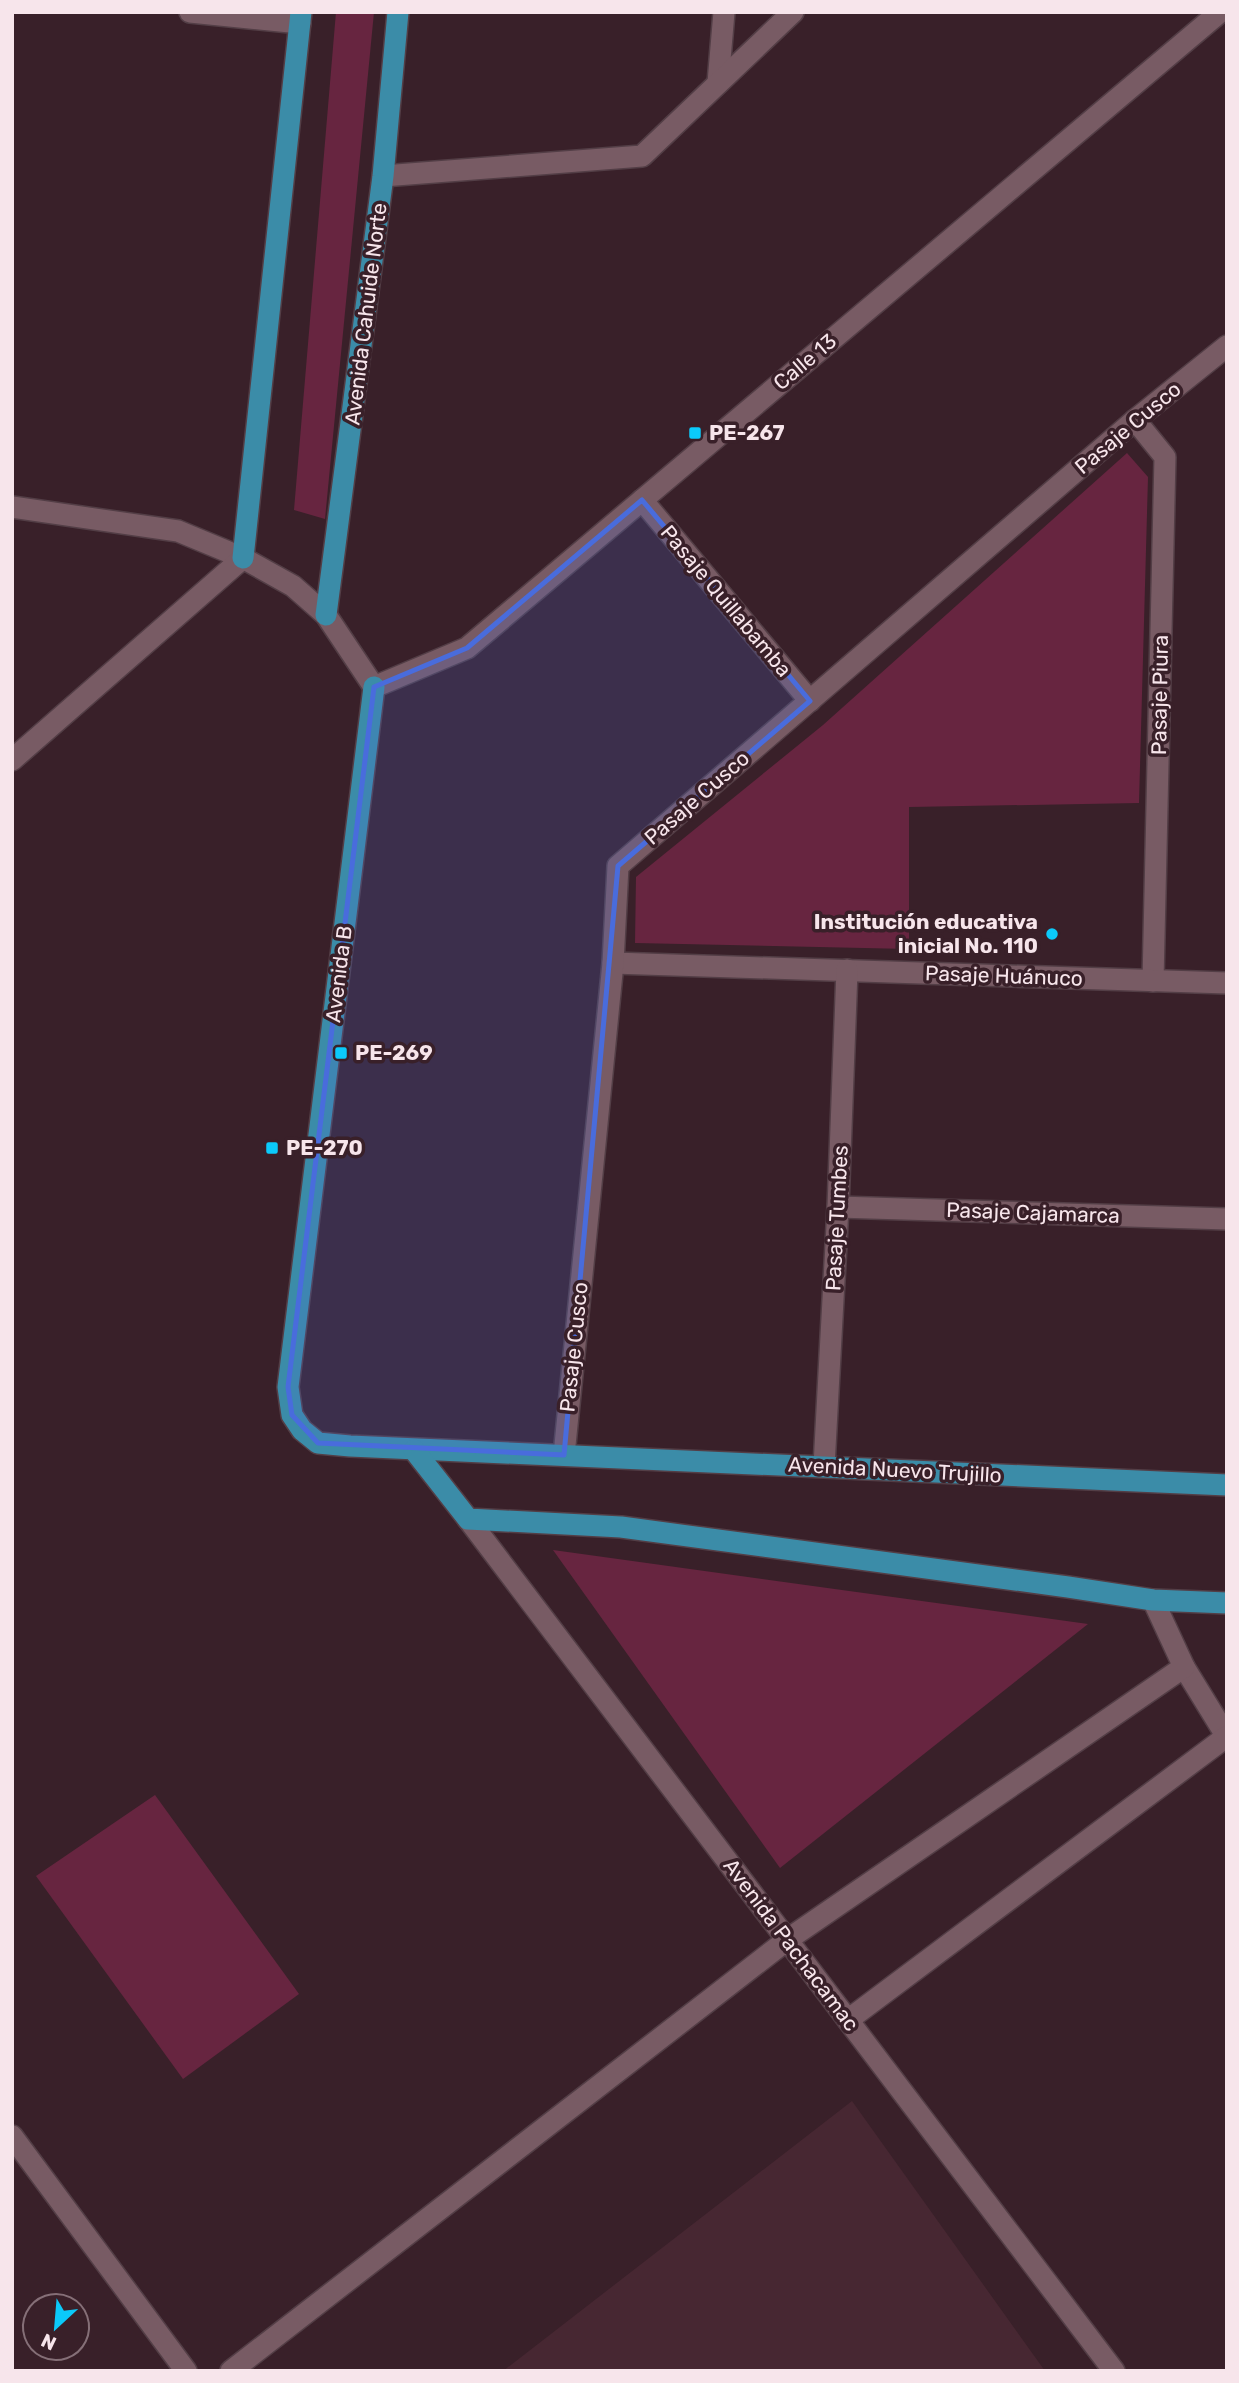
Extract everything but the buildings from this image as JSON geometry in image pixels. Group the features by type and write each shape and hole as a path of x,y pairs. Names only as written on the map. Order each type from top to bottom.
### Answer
{"main road":[{"name":"Avenida Cahuide Norte","path":"326,615 383,176 398,12"},
{"path":"243,558 301,18"},
{"name":"Avenida B","path":"374,687 288,1387 292,1415 302,1430 318,1443 414,1450 564,1455"},
{"path":"414,1450 468,1520 621,1527 1153,1600 1227,1603"},
{"name":"Avenida Nuevo Trujillo","path":"564,1455 1227,1485"}],"street":[{"path":"190,12 301,18"},
{"path":"718,83 724,12"},
{"path":"383,176 642,156 793,12"},
{"name":"Calle 13","path":"374,687 467,648 1220,12"},
{"name":"Pasaje Cusco","path":"564,1455 613,963 618,866 1135,420 1227,346"},
{"name":"Pasaje Piura","path":"1135,420 1166,457 1153,981"},
{"name":"Pasaje Quillabamba","path":"642,500 810,701"},
{"path":"12,507 178,531 243,558 293,586 326,615 374,687"},
{"path":"12,761 243,558"},
{"name":"Pasaje Huánuco","path":"613,963 1227,983"},
{"name":"Pasaje Tumbes","path":"824,1466 847,970"},
{"name":"Pasaje Cajamarca","path":"838,1207 1227,1219"},
{"name":"Avenida Pachacamac","path":"468,1520 1114,2371"},
{"path":"848,2020 1226,1737 1184,1667 1153,1600"},
{"path":"231,2371 787,1940 1184,1667"},
{"path":"12,2136 186,2371"}],"highlighted area":[{"path":"642,500 810,701 618,866 564,1455 318,1443 292,1415 288,1387 374,687 467,648"}],"shaded area":[{"path":"336,12 374,12 325,519 294,510"},
{"path":"1127,453 1148,477 1139,803 909,807 909,949 635,943 636,877 823,725"},
{"path":"553,1550 1088,1624 780,1868"},
{"path":"155,1795 299,1994 183,2079 36,1876"},
{"path":"852,2101 1045,2371 503,2371"}],"place":[{"name":"PE-267","path":"695,433"},
{"name":"Institución educativa inicial No. 110","path":"1052,934"},
{"name":"PE-269","path":"341,1053"},
{"name":"PE-270","path":"272,1148"}]}
